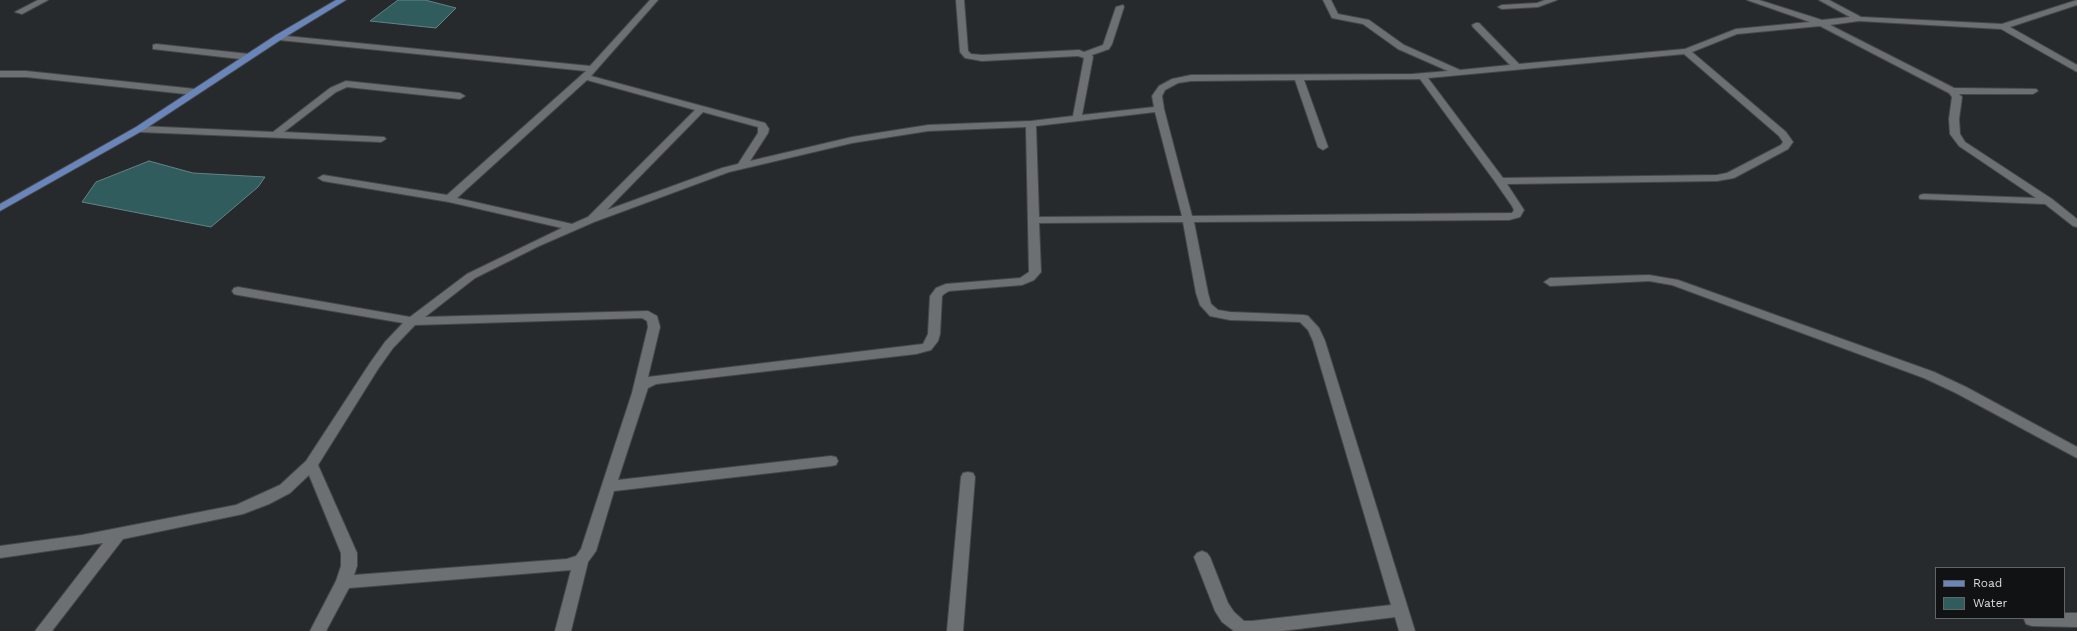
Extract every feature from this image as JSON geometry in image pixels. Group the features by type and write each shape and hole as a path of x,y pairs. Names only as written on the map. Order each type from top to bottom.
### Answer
{"main road":[{"path":"0,208 139,129 279,37 342,0"}],"street":[{"path":"19,12 44,0"},
{"path":"449,199 585,77 654,0"},
{"path":"960,0 964,52 968,56 982,58 1079,53 1086,54 1106,47 1120,7"},
{"path":"1327,0 1336,16 1366,22 1401,47 1458,73"},
{"path":"1502,8 1538,5 1553,0"},
{"path":"1751,0 1819,22 1952,91 1957,97 1954,119 1955,134 1962,144 2048,201 2077,224"},
{"path":"1823,0 1859,19"},
{"path":"1407,631 1319,341 1313,328 1304,319 1286,316 1230,316 1214,313 1206,305 1202,293 1188,220 1159,109 1157,96 1162,88 1175,81 1191,78 1422,76 1686,51 1736,32 1819,22 1859,19 2003,27 2077,2"},
{"path":"1476,25 1517,67"},
{"path":"2003,27 2077,69"},
{"path":"279,37 592,69"},
{"path":"156,47 249,57"},
{"path":"1500,181 1717,178 1738,172 1786,147 1788,142 1783,134 1686,51"},
{"path":"1077,119 1090,60 1086,54"},
{"path":"0,74 26,74 195,92"},
{"path":"1035,220 1508,218 1516,215 1519,210 1517,206 1422,76"},
{"path":"585,77 762,125 764,129 763,134 742,166"},
{"path":"1298,77 1323,147"},
{"path":"277,133 333,90 346,84 460,96"},
{"path":"1952,91 2033,90"},
{"path":"590,220 702,108"},
{"path":"0,552 43,547 244,508 285,489 311,465 382,356 412,321 471,276 508,256 590,220 726,170 852,140 900,131 1031,124 1159,109"},
{"path":"638,394 643,385 653,380 665,377 916,350 927,347 932,341 934,334 936,296 940,291 946,288 1030,278 1035,272 1035,220 1031,124"},
{"path":"139,129 277,133 381,139"},
{"path":"323,178 449,199 572,227"},
{"path":"1924,197 2048,201"},
{"path":"1550,282 1649,278 1674,282 1929,375 1961,390 2077,453"},
{"path":"238,290 412,321 644,314 653,319 654,327 638,394 588,551 581,560 563,631"},
{"path":"609,486 831,461"},
{"path":"311,465 349,553 349,566 344,582 318,631"},
{"path":"955,631 968,477"},
{"path":"43,631 119,533"},
{"path":"1202,557 1221,606 1231,620 1241,627 1252,628 1401,610"},
{"path":"344,582 567,565 581,560"},
{"path":"2032,619 2077,620"}],"water":[{"path":"398,0 425,0 456,8 436,28 370,21"},
{"path":"149,161 193,173 265,177 258,187 211,227 82,202 96,182"}]}
